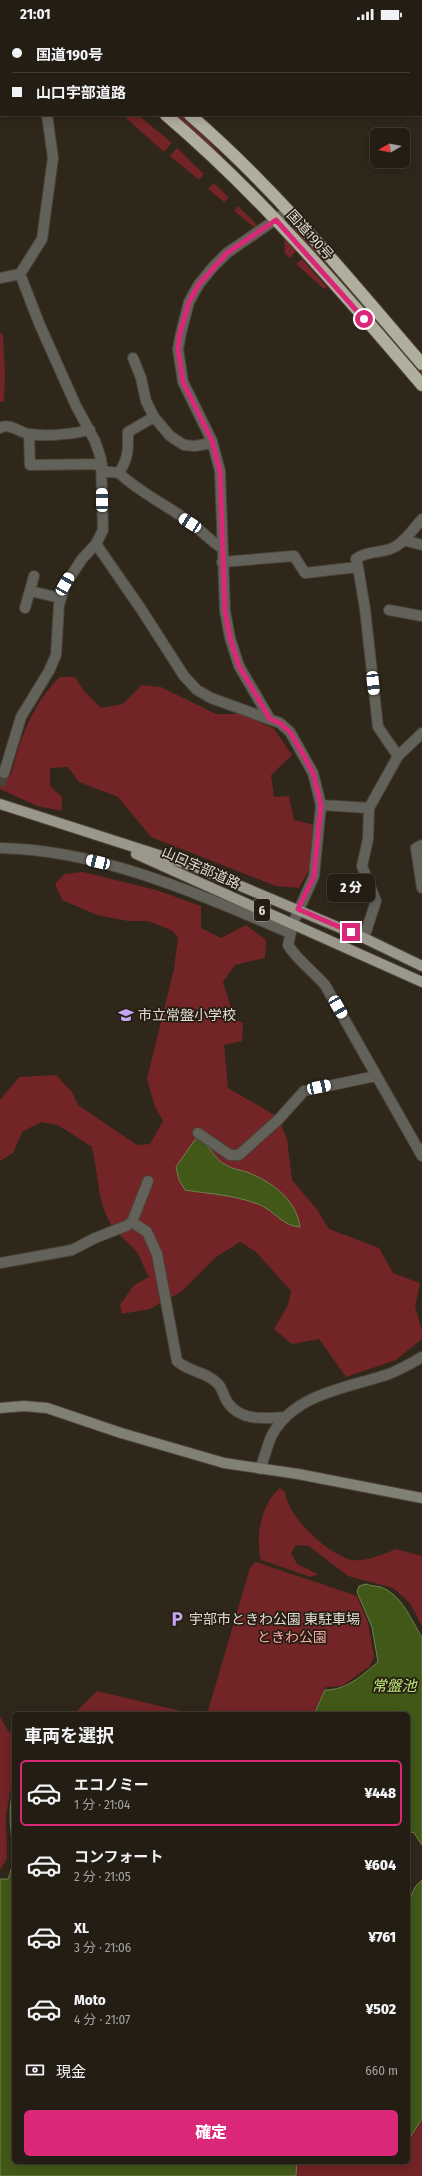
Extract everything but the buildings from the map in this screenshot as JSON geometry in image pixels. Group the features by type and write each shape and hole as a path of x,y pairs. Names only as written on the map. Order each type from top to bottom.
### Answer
{"highway":[{"name":"国道190号","path":"167,116 213,156 276,220 422,385"},
{"name":"国道190号","path":"191,116 229,149 288,211 353,282 422,364"}],"main road":[{"name":"山口宇部道路","path":"0,804 101,838 193,866 298,909 364,938 422,966"},
{"name":"山口宇部道路","path":"101,838 291,928 422,982"}],"street":[{"path":"0,278 20,274 42,239 52,164 47,116"},
{"path":"270,719 239,666 230,638 225,611 222,562 220,471 212,443 183,382 178,349 189,302 199,284 227,253 288,211"},
{"path":"4,773 22,717 49,671 56,654 60,598 74,569 96,544 103,530 102,468 95,441 39,323 20,274"},
{"path":"133,358 141,378 146,401 154,417 170,436 184,445 195,446 212,443"},
{"path":"119,472 126,461 129,450 128,432 154,417"},
{"path":"0,428 3,426 9,427 29,434 78,433 90,430"},
{"path":"29,434 30,465 102,468 119,472 129,482 190,523 222,548"},
{"path":"398,756 378,727 365,609 356,559 361,555 391,549 403,540 422,519"},
{"path":"403,540 422,544"},
{"path":"96,544 184,676 197,690 211,698 280,723 290,732 313,773 321,805 314,876 298,909 291,928 288,945 296,957 315,973 325,985 422,1156"},
{"path":"222,562 294,556 305,573 358,567"},
{"path":"25,608 34,576"},
{"path":"30,590 60,598"},
{"path":"389,610 422,616"},
{"path":"364,938 376,901 362,866 368,838 369,808 398,756 422,733"},
{"path":"321,805 369,808"},
{"path":"422,845 416,848 422,888"},
{"path":"0,848 72,856 124,869 291,928"},
{"path":"198,1133 230,1155 239,1155 279,1119 304,1090 376,1076"},
{"path":"0,1264 72,1250 95,1238 126,1226 132,1222 148,1181"},
{"path":"132,1222 147,1232 157,1254 177,1361 182,1366 208,1377 218,1385 235,1412 246,1417 286,1417"},
{"path":"260,1469 272,1437 286,1417 310,1400 347,1385 390,1373 422,1357"},
{"path":"0,1408 24,1406 47,1408 121,1433 224,1463 298,1474 422,1498"}],"green space":[{"path":"128,116 139,116 172,143 164,152 126,118"},
{"path":"177,116 183,116 188,120 263,198"},
{"path":"177,148 204,174 199,180 170,156"},
{"path":"214,183 229,198 224,202 208,189"},
{"path":"238,206 257,225 254,227 234,211"},
{"path":"294,225 422,371 422,375 291,228"},
{"path":"284,238 296,251 290,258 285,254"},
{"path":"302,259 327,287 324,289 296,264"},
{"path":"0,332 3,336 5,373 4,401 0,402"},
{"path":"60,677 75,677 84,691 101,708 123,704 142,685 161,687 216,714 243,714 274,729 292,755 271,775 274,797 289,796 294,820 315,825 310,868 299,888 276,886 151,837 118,797 79,782 68,767 50,768 50,786 62,797 62,811 37,806 0,789 0,774 11,775 28,723 50,687"},
{"path":"83,872 156,890 201,906 201,928 221,938 246,925 266,940 265,958 235,965 223,982 235,1020 243,1023 242,1041 224,1045 228,1088 278,1117 287,1139 292,1180 316,1208 329,1229 379,1248 393,1273 420,1283 415,1307 422,1331 422,1339 396,1360 346,1377 319,1339 292,1344 274,1329 288,1305 291,1291 255,1251 240,1242 216,1257 181,1292 150,1309 122,1314 120,1305 134,1285 149,1277 137,1253 132,1246 117,1232 104,1211 92,1147 58,1125 41,1122 22,1132 13,1153 0,1161 0,1100 19,1077 56,1075 72,1092 78,1105 137,1145 150,1144 163,1121 155,1107 147,1079 174,969 178,937 171,930 148,921 128,921 97,915 62,900 55,884 64,874"},
{"path":"280,1488 285,1492 287,1502 301,1523 321,1543 342,1557 352,1560 362,1560 396,1549 422,1556 422,1626 410,1603 393,1588 348,1576 309,1546 296,1545 291,1553 297,1564 318,1574 311,1577 261,1560 259,1551 259,1531 261,1521 268,1503"},
{"name":"ときわ公園","path":"256,1562 357,1596 368,1623 374,1656 370,1666 342,1686 326,1687 314,1712 208,1712 250,1568"},
{"path":"97,1691 185,1712 76,1712"},
{"path":"0,1716 8,1731 12,1733 12,1786 6,1816 7,1859 0,1870"},
{"path":"422,2121 422,2176 297,2176 297,2164 410,2164 410,2139"}],"water":[{"path":"196,1138 201,1138 222,1163 231,1168 247,1172 274,1186 294,1208 300,1227 288,1224 264,1207 249,1201 185,1190 179,1180 176,1167"},
{"name":"常盤池","path":"366,1584 381,1587 389,1591 400,1602 422,1637 422,1845 414,1833 410,1832 410,1712 315,1712 325,1690 340,1688 347,1685 360,1677 378,1662 372,1627 357,1592 359,1586"},
{"path":"12,1796 12,1847 10,1824"},
{"path":"12,1858 12,2164 297,2164 296,2176 0,2176 0,1879 8,1879"},
{"path":"422,1880 422,2119 410,2138 410,1898 415,1887"}],"tunnel":[{"path":"0,786 4,773"}],"place":[{"name":"市立常盤小学校","path":"126,1015"},
{"name":"宇部市ときわ公園 東駐車場","path":"177,1619"}],"route":[{"path":"351,932 298,909 314,876 321,805 313,773 303,754 290,732 280,723 270,719 239,666 230,638 225,611 222,562 220,471 212,441 183,382 178,349 180,333 189,302 199,284 227,253 276,220 364,319"}]}
